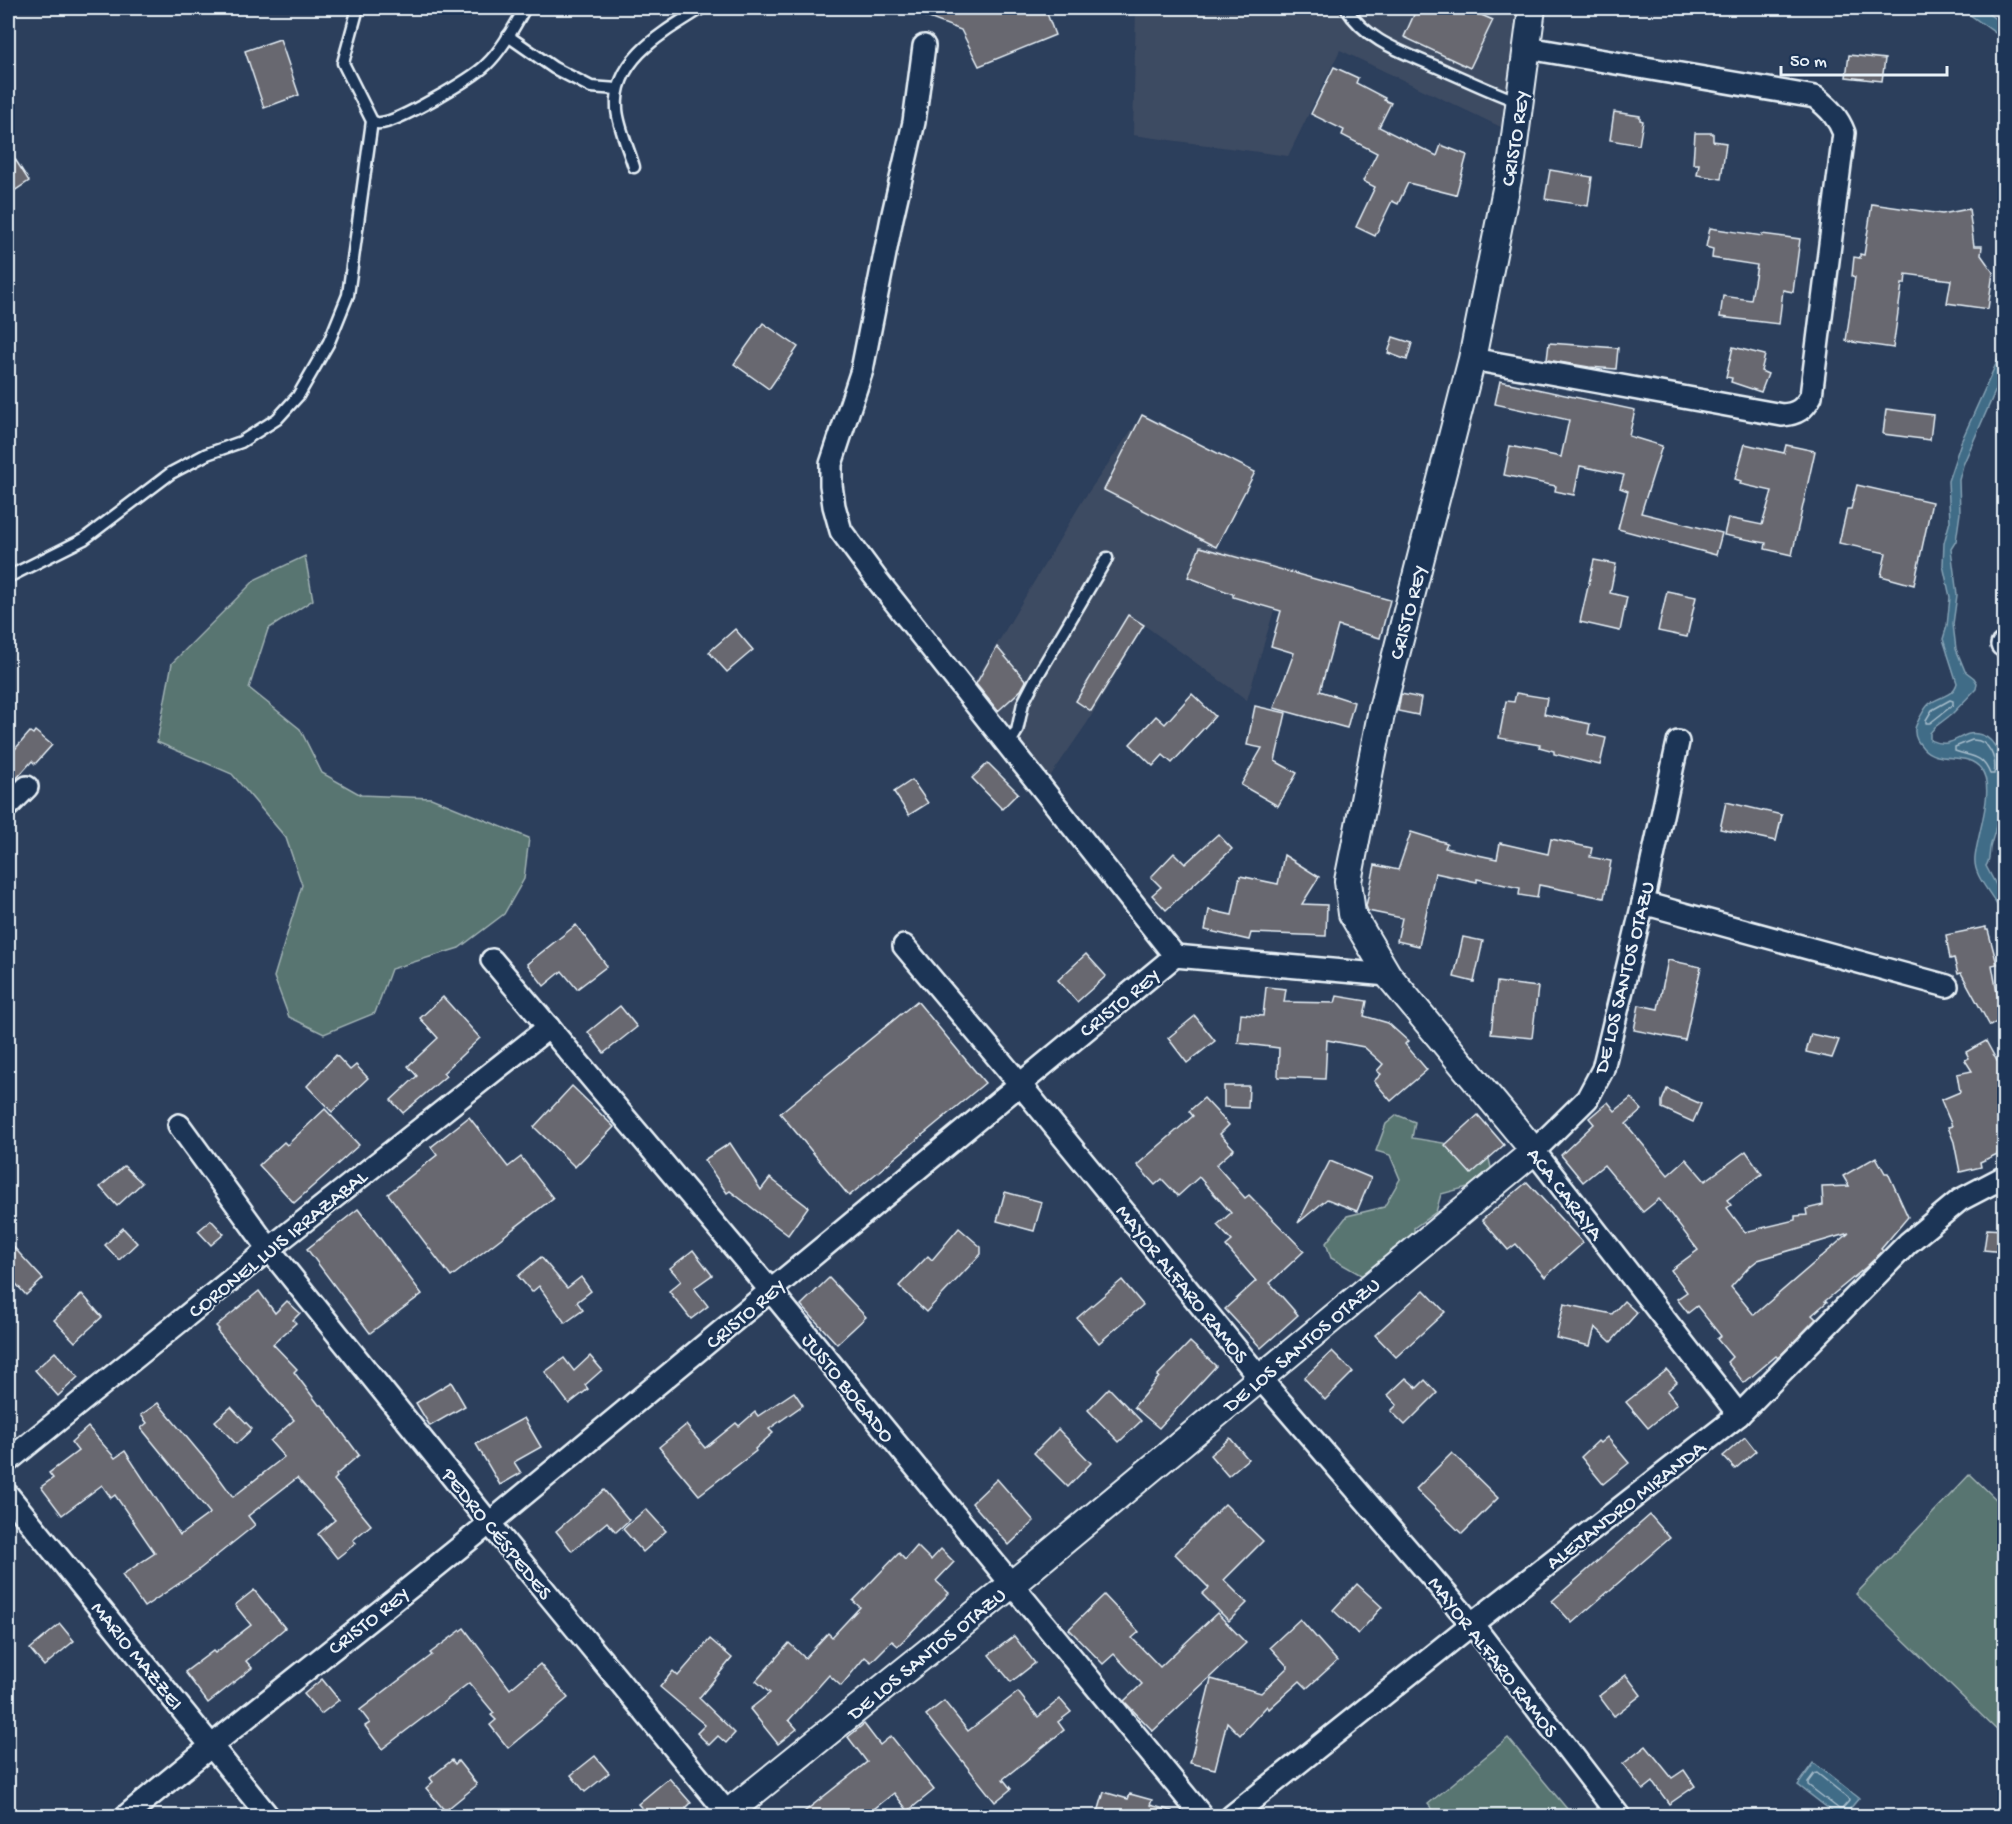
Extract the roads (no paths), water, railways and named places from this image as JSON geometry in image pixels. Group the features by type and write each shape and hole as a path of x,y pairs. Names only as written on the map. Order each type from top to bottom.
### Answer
{"street":[{"name":"CRISTO REY","path":"1388,975 1352,914 1348,880 1382,709 1472,359 1512,159 1532,8"},
{"path":"924,46 914,122 892,218 862,370 831,464 834,506 841,531 878,581 1175,956"},
{"path":"1472,359 1782,415 1792,414 1804,407 1811,396 1844,133 1839,120 1815,97 1528,48"},
{"name":"DE LOS SANTOS OTAZU","path":"727,1816 1011,1585 1534,1151 1587,1099 1603,1069 1678,742"},
{"path":"8,806 27,787"},
{"path":"1642,903 1947,986"},
{"name":"MAYOR ALFARO RAMOS","path":"904,946 1260,1378 1472,1624 1619,1816"},
{"name":"CRISTO REY","path":"126,1816 210,1745 490,1524 1019,1083 1175,956 1388,975"},
{"name":"JUSTO BOGADO","path":"492,960 771,1291 1202,1816"},
{"name":"ACA CARAYA","path":"1388,975 1534,1151 1739,1414"},
{"name":"CORONEL LUIS IRRAZABAL","path":"8,1461 269,1249 549,1027"},
{"name":"PEDRO CÉSPEDES","path":"179,1125 269,1249 727,1816"},
{"name":"ALEJANDRO MIRANDA","path":"1232,1816 1739,1414 1908,1243 1960,1200 2004,1177"},
{"name":"MARIO MAZZEI","path":"8,1495 268,1816"}],"lane":[{"path":"8,577 84,539 171,473 207,454 241,442 277,419 298,396 329,342 348,295 372,121 343,63 358,8"},
{"path":"372,121 379,124 392,121 458,86 487,65 525,8"},
{"path":"634,167 617,110 617,89 626,68 643,49 702,8"},
{"path":"1346,8 1359,26 1377,40 1480,87 1520,102"},
{"path":"508,36 554,68 591,87 617,89"},
{"path":"1008,746 1017,731 1023,703 1035,680 1107,558"}],"water":[{"path":"1953,8 1980,8 2004,25 2004,39 1963,10"},
{"path":"2004,339 2004,371 1963,465 1959,480 1960,513 1956,541 1951,549 1957,595 1953,624 1956,649 1965,671 1977,683 1976,689 1952,714 1935,727 1930,733 1930,740 1945,743 1966,735 1978,734 1989,739 1996,748 2002,776 2000,806 1986,866 2004,900 2004,928 2000,911 1980,879 1975,865 1976,848 1986,799 1985,777 1975,763 1968,760 1929,753 1918,741 1915,727 1927,706 1953,691 1957,683 1943,639 1947,626 1950,597 1943,565 1944,543 1950,521 1948,481 1961,442 2000,355"},
{"path":"1814,1763 1859,1798 1844,1816 1838,1816 1798,1785"}]}
